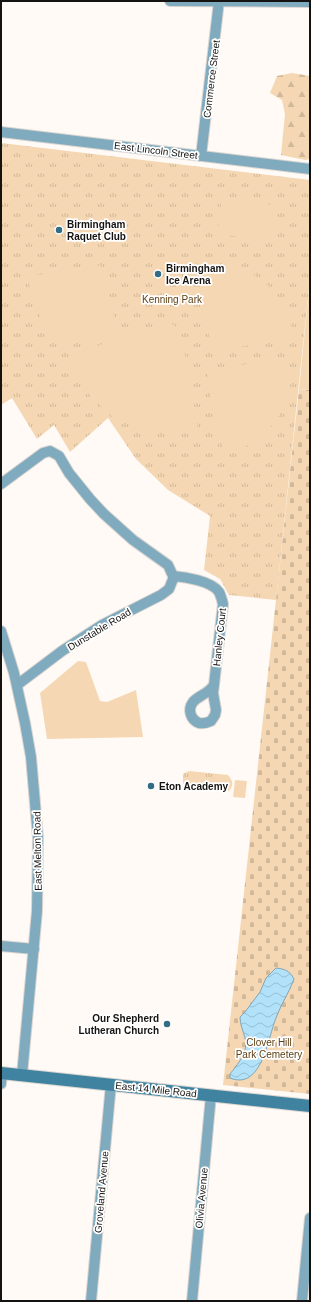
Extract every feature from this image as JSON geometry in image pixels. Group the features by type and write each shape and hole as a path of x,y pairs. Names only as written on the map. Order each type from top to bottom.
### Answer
{"main road":[{"name":"East 14 Mile Road","path":"1,1077 22,1075 310,1106"}],"street":[{"path":"170,1 310,2"},
{"name":"Commerce Street","path":"201,156 214,58 219,1"},
{"name":"East Lincoln Street","path":"1,132 310,169"},
{"path":"1,484 43,453 50,451 59,456 69,473 104,514 133,540 168,565 172,573"},
{"name":"Hanley Court","path":"172,573 209,584 215,588 220,595 222,610 214,684"},
{"name":"Dunstable Road","path":"17,685 62,651 102,625 161,595 169,589 172,584 172,573"},
{"name":"East Melton Road","path":"1,631 17,685 31,757 37,817 38,884 34,949 22,1075"},
{"path":"1,946 34,949"},
{"name":"Groveland Avenue","path":"91,1301 111,1084"},
{"name":"Olivia Avenue","path":"192,1301 211,1095"},
{"path":"302,1301 310,1218"}],"green space":[{"path":"292,73 310,76 310,159 305,160 281,155 285,114 282,100 270,93 277,76"},
{"name":"Kenning Park","path":"1,143 310,180 310,279 276,600 229,595 220,579 204,570 210,516 168,490 136,459 108,418 70,452 54,425 37,439 12,398 1,405"},
{"path":"222,199 277,205 273,241 217,234"},
{"path":"96,264 102,267 119,337 94,340 76,340 60,337 54,334 44,323 36,308 28,277"},
{"path":"235,267 249,272 270,288 277,295 286,310 290,319 292,335 252,345 216,350 211,347 205,312 202,268"},
{"path":"310,279 310,390 299,389"},
{"path":"168,322 177,327 187,362 198,430 182,434 146,431 114,418 91,397 79,380 70,355"},
{"path":"289,363 290,387 288,397 274,424 251,444 240,449 224,452 213,412 207,375 211,370 248,364"},
{"name":"Clover Hill Park Cemetery","path":"299,389 310,390 310,1094 223,1085"},
{"path":"78,661 86,662 100,701 107,702 136,690 143,737 47,739 40,693"},
{"path":"189,771 228,775 232,781 232,787 229,791 187,788 183,783 183,774"},
{"path":"235,780 247,781 245,798 233,797"}],"water":[{"path":"276,968 287,971 294,979 278,1013 262,1060 257,1070 250,1077 241,1080 230,1078 230,1074 242,1058 246,1043 240,1017 260,992 266,978"}],"place":[{"name":"Birmingham Raquet Club","path":"59,230"},
{"name":"Birmingham Ice Arena","path":"158,274"},
{"name":"Eton Academy","path":"151,786"},
{"name":"Our Shepherd Lutheran Church","path":"167,1024"}]}
